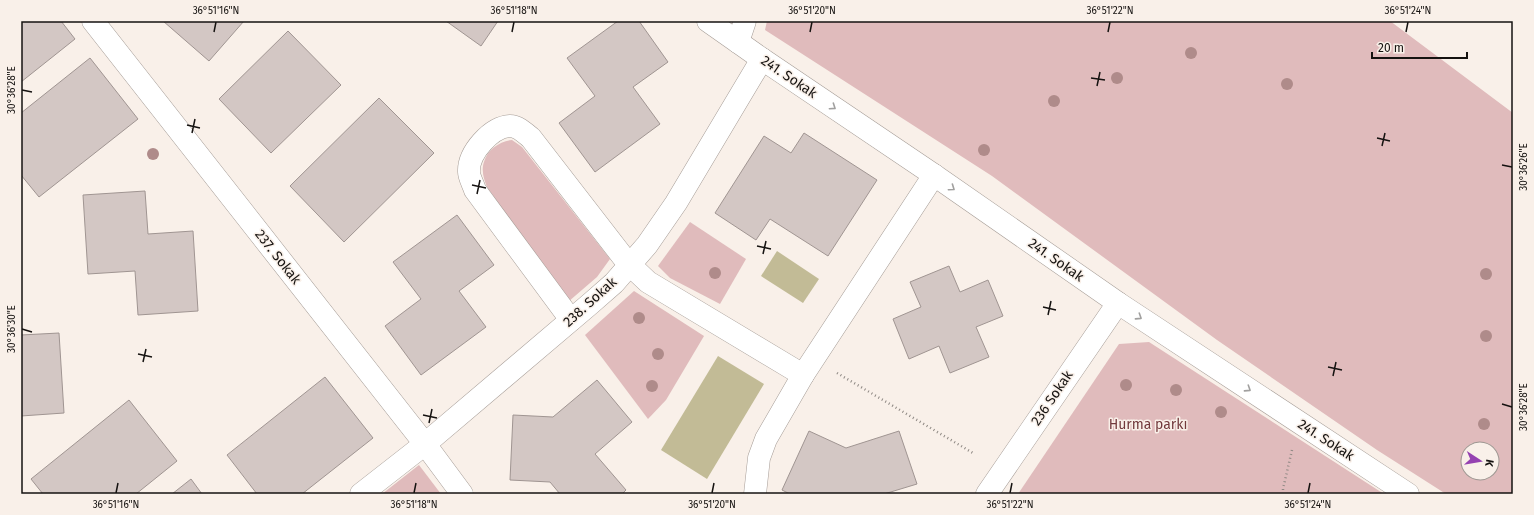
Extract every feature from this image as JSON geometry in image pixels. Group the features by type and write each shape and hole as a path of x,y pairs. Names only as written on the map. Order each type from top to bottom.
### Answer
{"street":[{"name":"237. Sokak","path":"93,21 425,444 462,494"},
{"name":"241. Sokak","path":"708,21 1118,303 1408,494"},
{"path":"738,42 745,21"},
{"name":"238. Sokak","path":"361,494 425,444 571,320 614,282 630,265 647,245 676,203 762,59"},
{"path":"571,320 475,190 469,171 472,157 480,144 489,135 502,127 511,126 521,130 531,138 630,265 648,282 808,367"},
{"path":"755,494 759,458 766,439 808,367 934,175"},
{"name":"236 Sokak","path":"986,494 1118,303"}],"path":[{"path":"808,367 973,452"},
{"path":"1281,494 1299,423"}],"green space":[{"path":"767,21 1390,21 1513,113 1513,494 1446,494 1377,450 1217,340 992,176 765,30"},
{"path":"512,140 522,147 610,259 597,277 568,302 487,187 483,175 483,168 488,154 499,144"},
{"path":"690,222 746,259 720,304 670,278 658,266"},
{"path":"634,291 704,336 666,400 648,419 585,335"},
{"name":"Hurma parkı","path":"1149,342 1384,494 1018,494 1119,344"},
{"path":"419,465 441,494 382,494"}],"shaded area":[{"path":"777,251 819,279 803,303 761,276"},
{"path":"718,356 764,384 707,479 661,450"}],"building":[{"path":"21,21 61,21 75,39 21,82"},
{"path":"163,21 244,21 209,61"},
{"path":"446,21 498,21 481,46"},
{"path":"618,21 639,21 668,62 633,87 660,124 595,172 559,123 595,96 567,58"},
{"path":"288,31 341,85 271,153 219,99"},
{"path":"90,58 138,119 39,197 21,175 21,113"},
{"path":"379,98 434,153 344,242 290,186"},
{"path":"804,133 877,180 828,256 770,219 756,240 715,213 764,136 791,153"},
{"path":"145,191 148,234 193,231 198,311 138,315 135,271 88,274 83,195"},
{"path":"457,215 494,265 459,291 486,327 421,375 385,326 421,299 393,262"},
{"path":"949,266 960,292 988,280 1003,316 976,327 989,357 950,373 939,346 909,359 893,319 921,307 910,282"},
{"path":"59,333 64,413 21,416 21,335"},
{"path":"325,377 373,438 302,494 257,494 227,455"},
{"path":"597,380 632,422 595,454 626,490 622,494 560,494 550,482 510,480 513,415 553,417"},
{"path":"129,400 177,461 136,494 43,494 31,479"},
{"path":"809,431 846,448 899,431 917,484 884,494 790,494 782,490"},
{"path":"191,479 202,494 172,494"}]}
